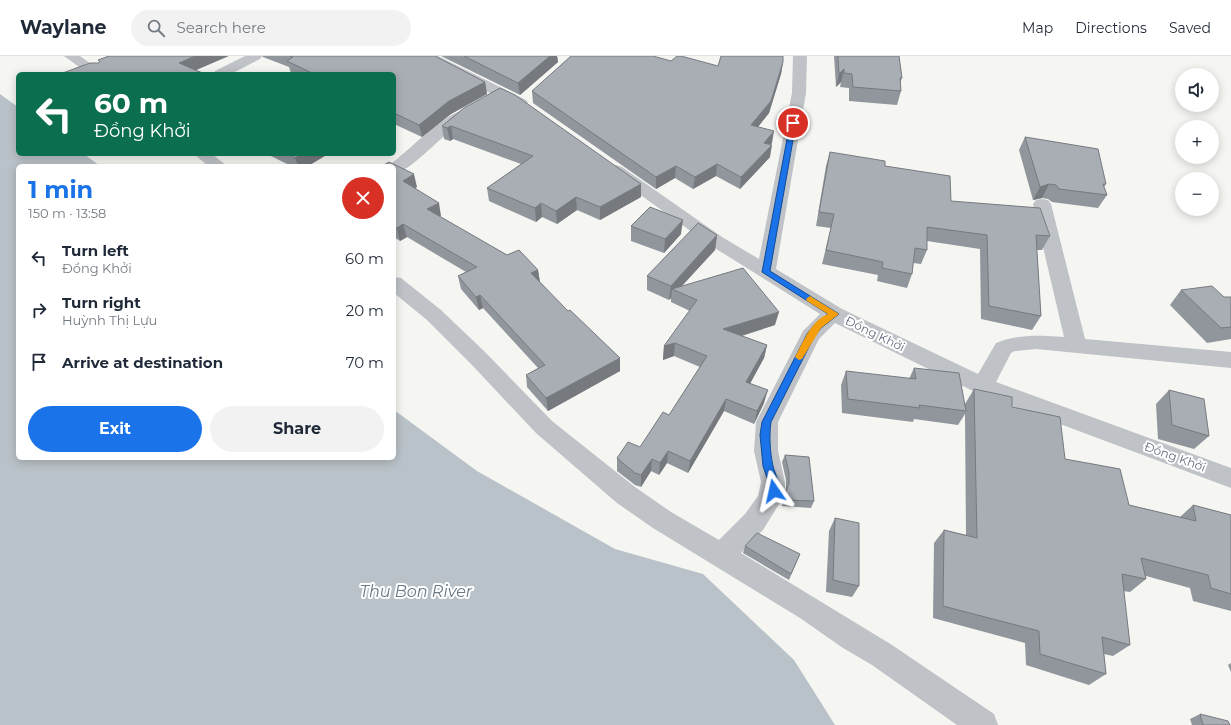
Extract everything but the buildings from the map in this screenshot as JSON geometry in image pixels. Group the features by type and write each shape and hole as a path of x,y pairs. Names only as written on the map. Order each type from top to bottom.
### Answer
{"street":[{"path":"71,56 95,72"},
{"path":"224,72 255,56"},
{"path":"428,56 501,94 530,103"},
{"path":"766,272 799,93 800,56"},
{"path":"396,167 457,118 501,94"},
{"path":"205,156 216,164"},
{"name":"Đồng Khởi","path":"606,163 716,241 835,314 983,386 1231,478"},
{"path":"1042,204 1076,346"},
{"path":"396,285 434,315 479,359 544,427 626,495 662,520 810,609 853,638 882,655 983,725"},
{"path":"721,556 761,514 774,491 773,481 768,466 764,435 767,422 810,336 828,317 835,314"},
{"path":"983,386 1003,348 1014,344 1036,342 1231,360"}],"water":[{"name":"Thu Bon River","path":"0,94 16,106 16,156 87,156 97,164 16,164 16,460 396,460 396,411 477,471 615,549 703,574 794,660 835,725 0,725"}],"slow traffic":[{"path":"799,357 810,336 818,326 828,317 835,314 810,299"}],"route":[{"path":"774,491 773,481 768,466 764,435 767,422 810,336 828,317 835,314 766,272 793,123"}]}
